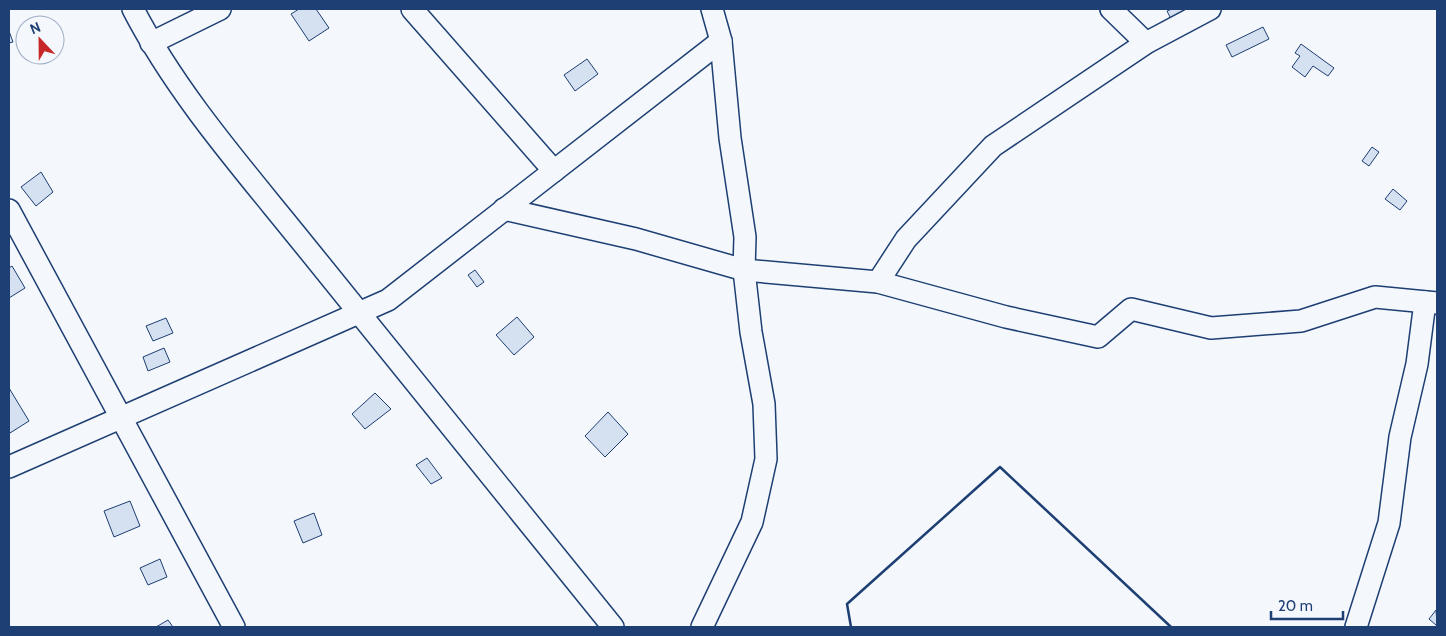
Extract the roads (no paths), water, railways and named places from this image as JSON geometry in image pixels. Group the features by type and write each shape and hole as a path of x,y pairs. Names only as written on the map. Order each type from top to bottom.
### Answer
{"street":[{"path":"133,9 151,43 200,114 358,313 613,627"},
{"path":"151,43 220,9"},
{"path":"412,9 554,171"},
{"path":"702,627 752,522 766,459 764,404 744,270 746,237 730,138 721,41 712,9"},
{"path":"1111,9 1146,42"},
{"path":"878,282 906,239 993,146 1146,42 1210,9"},
{"path":"9,466 388,300 721,41"},
{"path":"504,209 636,239 744,270 878,282 1006,317 1098,337 1131,309 1211,328 1301,321 1375,297 1431,302 1400,437 1390,523 1356,627"},
{"path":"9,210 234,627"}]}
